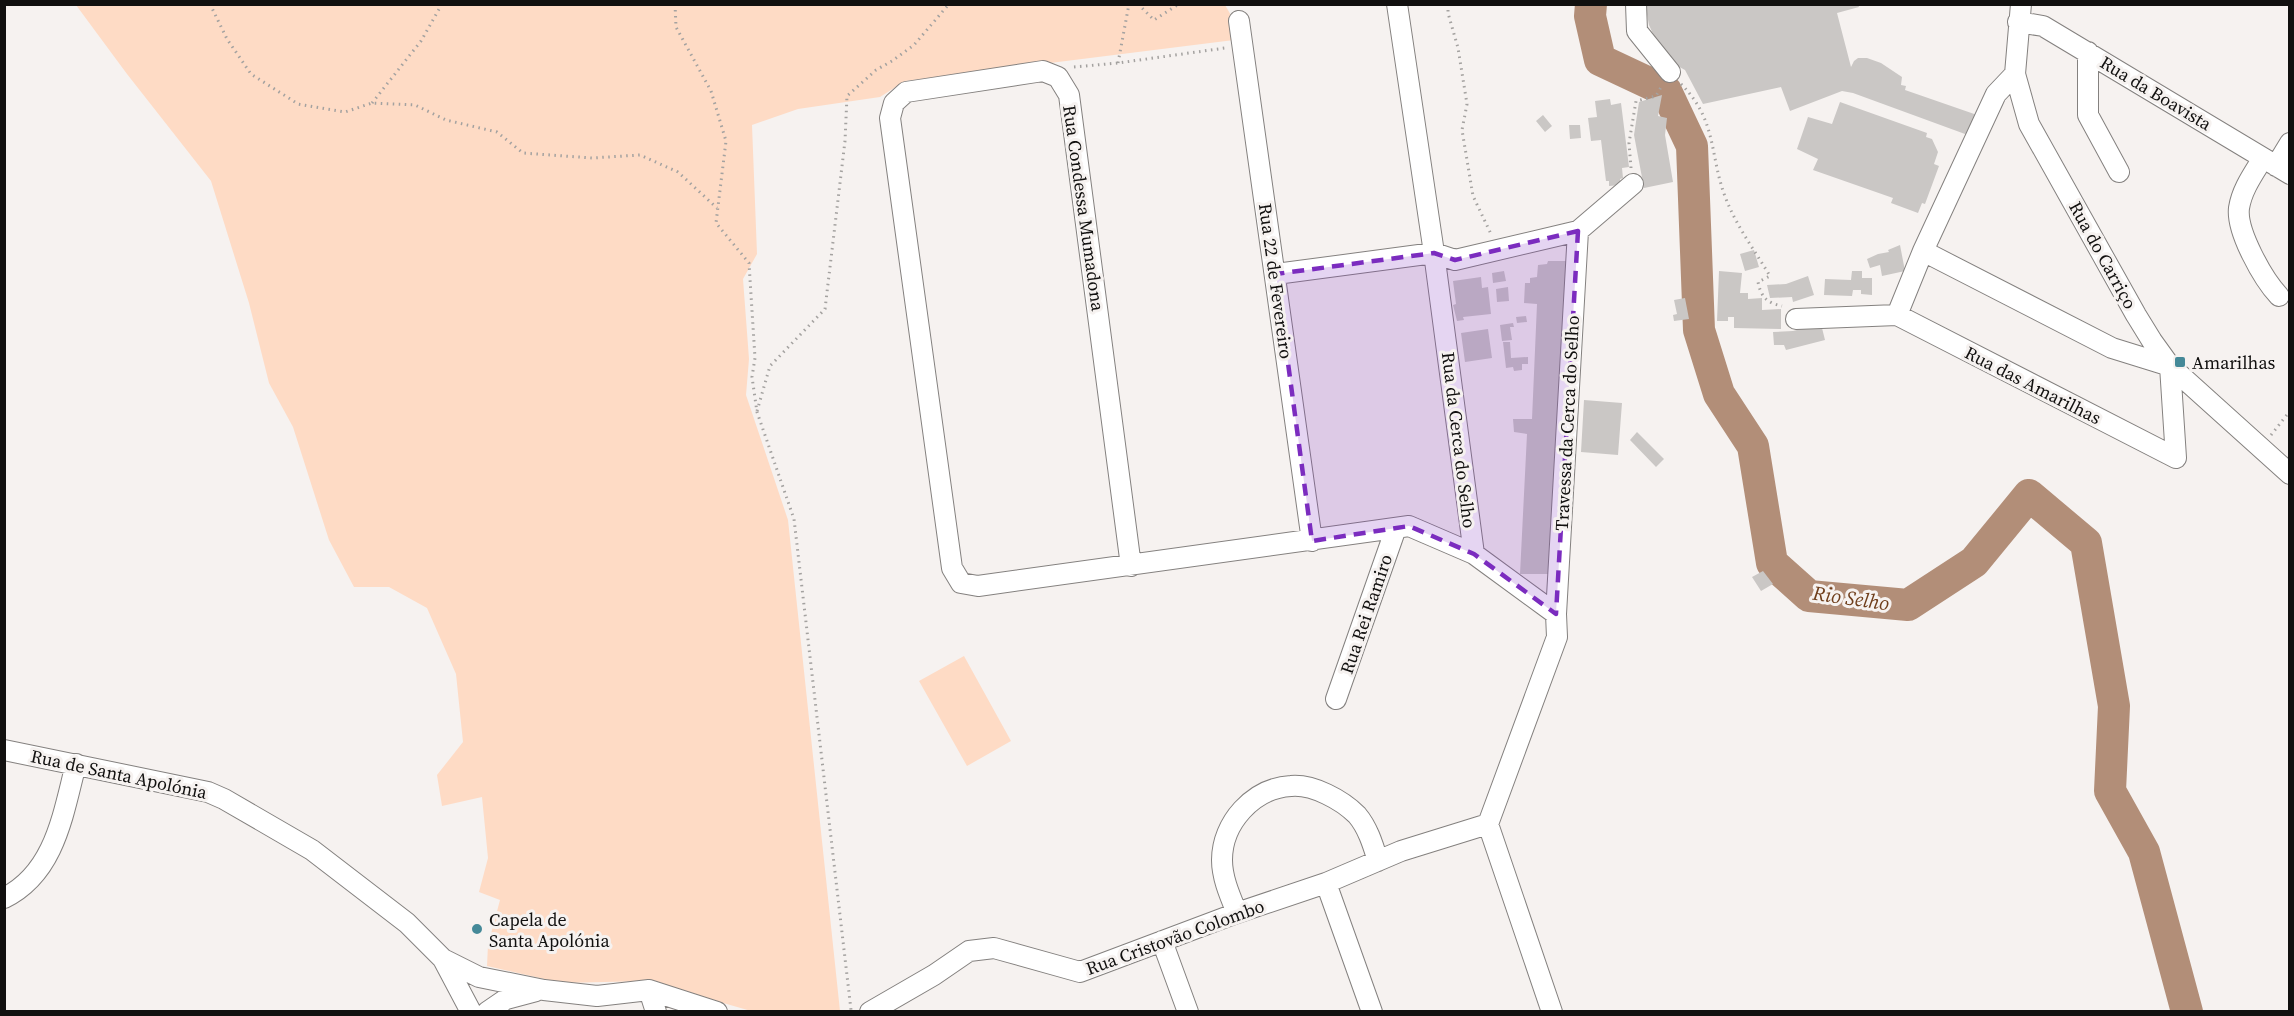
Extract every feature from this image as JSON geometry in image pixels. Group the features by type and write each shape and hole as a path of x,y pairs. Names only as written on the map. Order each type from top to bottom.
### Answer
{"street":[{"name":"Rua da Cerca do Selho","path":"1397,4 1434,252 1474,554 1556,614"},
{"path":"1636,4 1637,31 1670,72"},
{"path":"1897,315 1923,251 1996,94 2015,74 2020,13"},
{"name":"Rua da Boavista","path":"2020,13 2276,166"},
{"name":"Rua 22 de Fevereiro","path":"1239,21 1312,541"},
{"path":"2088,52 2088,115 2119,172"},
{"path":"1058,77 1043,71 906,92 894,103 890,118 952,568 961,583 978,586 1409,526 1474,554"},
{"name":"Rua do Carriço","path":"2015,74 2030,124 2152,341 2170,366"},
{"name":"Rua Condessa Mumadona","path":"1058,77 1069,95 1131,566"},
{"path":"2278,296 2254,258 2240,220 2239,210 2245,188 2276,166 2289,143"},
{"path":"1276,274 1434,252 1455,260 1578,231 1633,184"},
{"name":"Travessa da Cerca do Selho","path":"1556,614 1578,231"},
{"path":"1923,251 2112,348 2170,366 2289,474"},
{"name":"Rua das Amarilhas","path":"1791,315 1897,315 2176,458 2170,366"},
{"name":"Rua Rei Ramiro","path":"1336,699 1396,528"},
{"path":"1552,1011 1488,824 1557,637 1556,614"},
{"name":"Rua de Santa Apolónia","path":"4,750 208,792 224,799 312,850 407,923 443,959 467,1004"},
{"path":"4,898 31,879 49,856 62,821 76,764"},
{"path":"1237,913 1224,878 1223,845 1236,817 1254,800 1274,789 1291,786 1306,787 1334,798 1356,814 1364,825 1378,861"},
{"name":"Rua Cristovão Colombo","path":"870,1011 934,975 969,951 994,948 1080,972 1237,913 1326,883 1401,851 1488,824"},
{"path":"1326,883 1372,1011"},
{"path":"1162,941 1188,1011"},
{"path":"443,959 479,977 539,989 597,996 649,990 717,1011"},
{"path":"467,1004 474,990 491,987 539,989"},
{"path":"487,1011 506,999 539,989"},
{"path":"649,990 656,1011"}],"path":[{"path":"210,4 227,39 251,74 297,104 345,112 372,103 415,105 446,120 497,132 523,153 592,158 640,154 678,172 717,208"},
{"path":"372,103 421,41 442,4"},
{"path":"675,4 676,27 711,91 726,141 716,223 749,263 755,358 752,377 757,412 794,519 852,1011"},
{"path":"757,412 770,366 825,309 845,141 847,96 876,70 914,45 949,4"},
{"path":"1119,63 1129,4"},
{"path":"1138,4 1154,20 1179,4"},
{"path":"1448,4 1467,104 1462,130 1473,196 1497,250"},
{"path":"1058,77 1069,67 1119,63 1243,45"},
{"path":"1670,72 1693,96 1709,127 1726,199 1770,276 1758,282 1760,293 1770,303 1783,306 1791,315"},
{"path":"1633,184 1629,143 1636,101 1656,96"},
{"path":"2261,448 2289,411"}],"highlighted area":[{"path":"1578,231 1556,614 1474,554 1409,526 1312,541 1276,274 1434,253 1455,260"}],"shaded area":[{"path":"76,5 1225,5 1232,17 1234,40 905,81 880,97 798,109 752,125 757,254 743,279 749,359 746,395 788,520 840,1011 751,1011 647,981 562,983 487,966 488,945 500,900 479,892 488,858 482,797 442,806 437,775 463,742 456,674 427,608 389,587 354,587 329,540 293,427 269,383 249,303 211,181"},
{"path":"964,656 1011,741 967,766 919,681"}],"building":[{"path":"1645,4 1858,4 1859,7 1837,13 1851,67 1858,58 1867,58 1881,63 1902,77 1901,85 1906,86 1905,90 1980,116 1970,133 1965,134 1842,91 1790,111 1781,87 1703,104 1685,70 1674,64 1658,45 1649,25"},
{"path":"1662,95 1658,116 1667,118 1665,135 1673,182 1644,188 1634,135 1639,102"},
{"path":"1610,99 1611,105 1621,103 1629,167 1622,168 1621,185 1609,186 1609,181 1606,181 1601,140 1591,141 1588,118 1597,117 1595,101"},
{"path":"1840,102 1927,133 1926,137 1932,139 1938,152 1934,164 1939,166 1925,204 1922,203 1918,213 1891,203 1893,198 1813,170 1818,159 1797,149 1808,117 1832,124"},
{"path":"1543,115 1552,126 1545,132 1536,121"},
{"path":"1569,125 1580,125 1581,138 1570,139"},
{"path":"1900,245 1905,271 1882,276 1880,265 1870,268 1867,259 1889,252 1888,250"},
{"path":"1754,250 1759,267 1745,271 1740,254"},
{"path":"1548,261 1567,261 1551,574 1520,574 1527,434 1514,432 1513,419 1532,419 1537,304 1524,303 1525,283 1530,283 1530,278 1537,277 1538,265 1547,264"},
{"path":"1504,271 1506,281 1493,283 1492,273"},
{"path":"1719,271 1742,273 1740,293 1748,293 1748,299 1762,298 1762,310 1781,309 1781,329 1734,328 1734,317 1728,317 1728,321 1717,321"},
{"path":"1852,271 1862,271 1862,278 1872,278 1872,295 1861,294 1861,290 1853,290 1852,296 1824,295 1825,279 1851,280"},
{"path":"1808,276 1814,295 1793,302 1792,297 1770,298 1767,285 1786,284"},
{"path":"1481,277 1482,288 1488,287 1491,314 1463,317 1464,320 1457,321 1453,305 1456,304 1453,281"},
{"path":"1508,287 1509,301 1497,302 1496,289"},
{"path":"1685,298 1689,319 1674,321 1673,315 1677,314 1674,300"},
{"path":"1526,316 1527,322 1517,323 1516,317"},
{"path":"1513,323 1514,327 1510,327 1512,340 1502,341 1500,325"},
{"path":"1821,324 1825,340 1786,350 1784,345 1774,345 1773,332 1793,331"},
{"path":"1488,329 1492,358 1465,362 1461,333"},
{"path":"1503,342 1510,342 1511,358 1528,357 1528,364 1522,364 1522,370 1514,371 1513,367 1506,368"},
{"path":"1584,400 1622,403 1618,455 1581,452"},
{"path":"1637,432 1664,459 1656,467 1630,440"},
{"path":"1763,571 1773,584 1761,591 1752,577"}],"waterway":[{"name":"Rio Selho","path":"1591,4 1590,16 1600,60 1666,91 1692,146 1699,330 1719,394 1753,446 1772,563 1809,596 1908,605 1974,562 2029,495 2086,543 2114,706 2110,791 2144,852 2187,1012"}],"place":[{"name":"Amarilhas","path":"2180,362"},
{"name":"Capela de Santa Apolónia","path":"477,929"}]}
